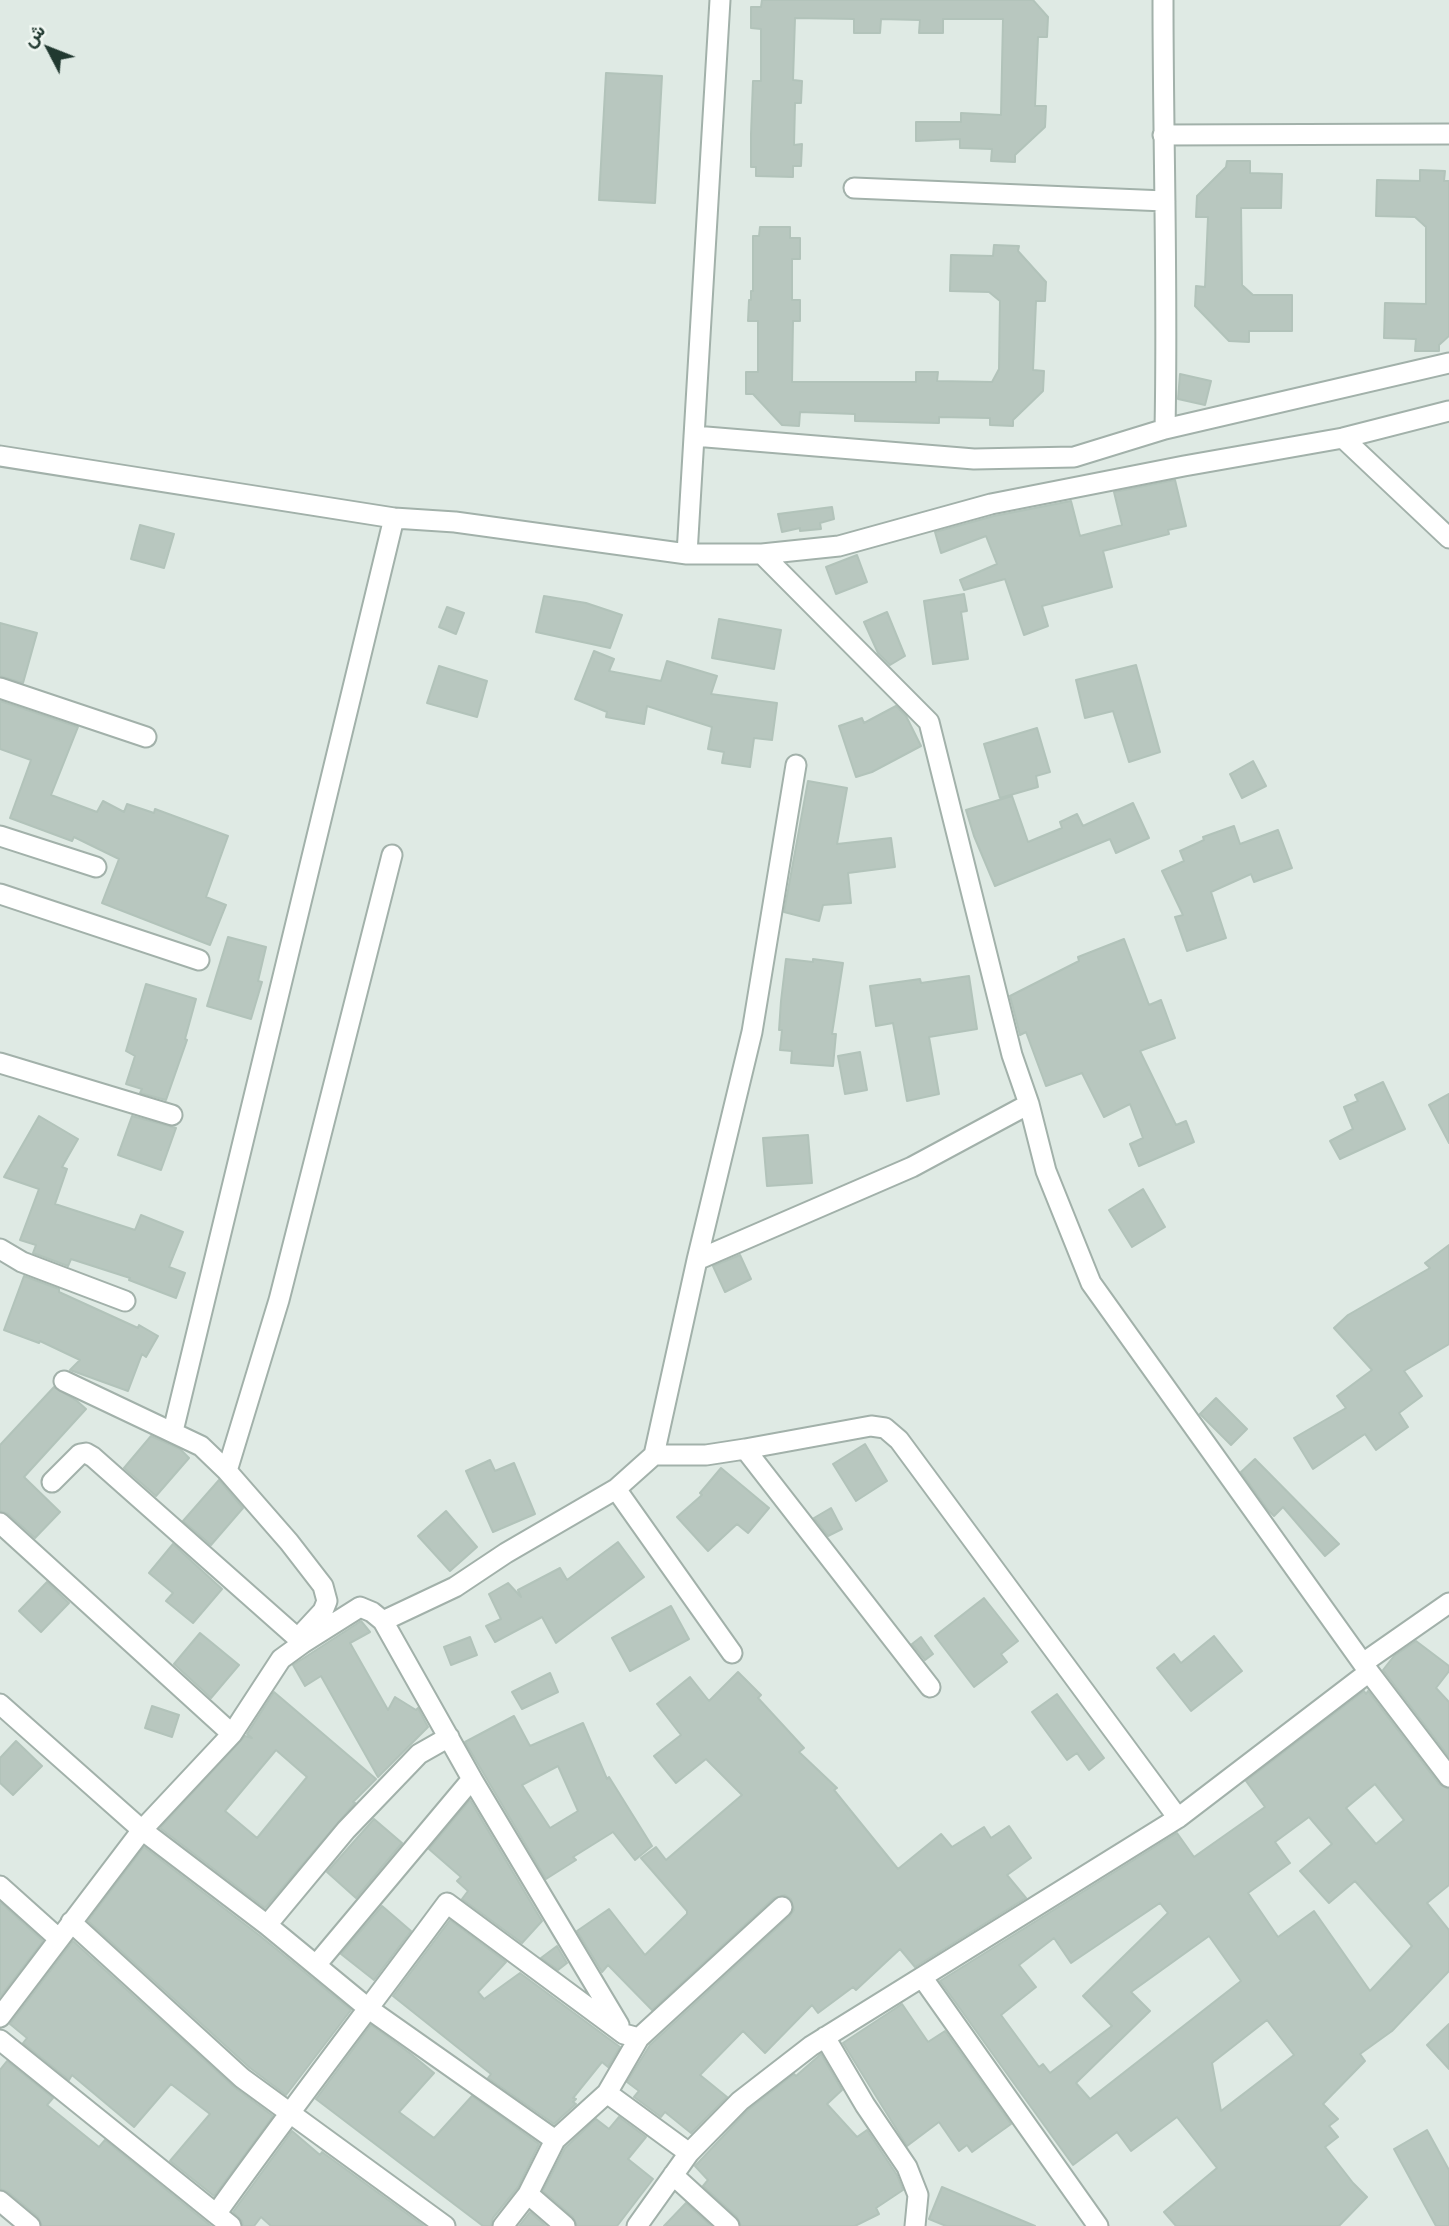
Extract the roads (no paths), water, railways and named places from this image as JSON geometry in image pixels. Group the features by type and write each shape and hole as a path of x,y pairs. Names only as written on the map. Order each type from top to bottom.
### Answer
{"street":[{"path":"687,554 720,0"},
{"path":"1163,0 1167,324 1165,429"},
{"path":"1163,135 1449,134"},
{"path":"854,188 1165,201"},
{"path":"694,436 974,459 1074,457 1165,429 1449,363"},
{"path":"0,456 394,518 455,522 687,554 762,554 839,547 991,504 1343,438 1449,411"},
{"path":"1343,438 1449,538"},
{"path":"173,1432 394,518"},
{"path":"762,554 929,722 1012,1055 1029,1104 1046,1171 1091,1283 1366,1667 1449,1777"},
{"path":"0,688 146,737"},
{"path":"383,1621 454,1587 506,1553 616,1489 654,1455 697,1260 752,1032 796,765"},
{"path":"0,836 96,867"},
{"path":"227,1471 279,1300 392,855"},
{"path":"0,894 199,960"},
{"path":"0,1063 172,1115"},
{"path":"697,1260 912,1167 1029,1104"},
{"path":"0,1249 22,1262 125,1301"},
{"path":"0,2017 142,1830 232,1734 281,1660 323,1611 327,1601 323,1586 289,1542 227,1471 201,1446 64,1381"},
{"path":"654,1455 705,1455 871,1426 885,1428 899,1440 1178,1818"},
{"path":"745,1449 929,1687"},
{"path":"52,1482 80,1454 86,1453 93,1457 300,1640"},
{"path":"616,1489 732,1653"},
{"path":"0,1523 232,1734"},
{"path":"636,2226 688,2153 740,2101 825,2037 1178,1818 1449,1603"},
{"path":"300,1640 360,1607 383,1621 472,1779 632,2036"},
{"path":"0,1704 142,1830 369,2009 555,2140"},
{"path":"267,1926 346,1830 392,1782 419,1754 449,1737"},
{"path":"316,1965 472,1779"},
{"path":"0,1886 64,1930 242,2078 445,2226"},
{"path":"0,2040 223,2220 289,2112 447,1903 632,2036"},
{"path":"503,2226 528,2194 555,2140 607,2093 632,2036 782,1907"},
{"path":"922,1977 1098,2226"},
{"path":"825,2037 865,2105 907,2167 918,2195 915,2226"},
{"path":"607,2093 688,2153"},
{"path":"673,2175 729,2226"},
{"path":"528,2194 565,2226"},
{"path":"0,2201 30,2226"}]}
